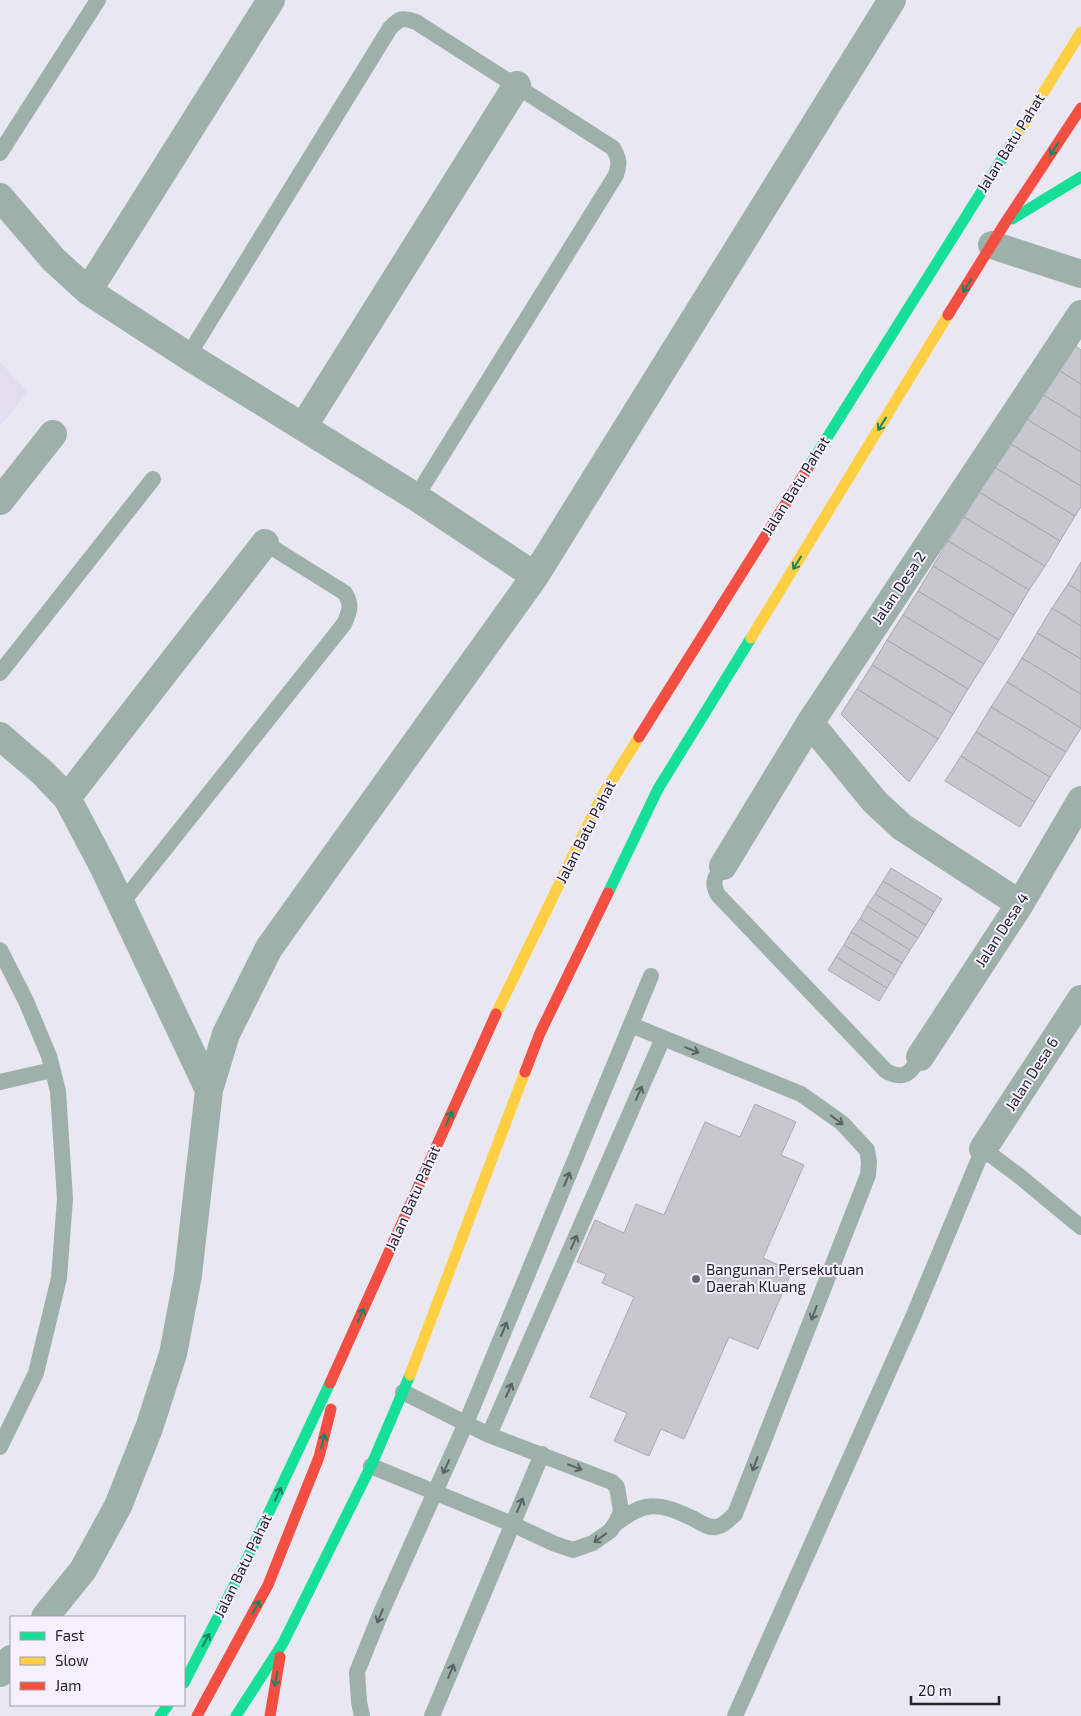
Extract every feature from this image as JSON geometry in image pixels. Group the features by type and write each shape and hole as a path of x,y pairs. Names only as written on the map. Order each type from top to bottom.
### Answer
{"highway":[{"name":"Jalan Batu Pahat","path":"185,1681 238,1578 349,1342 482,1042 601,798 1079,40"},
{"path":"236,1716 282,1643 371,1466 402,1392 540,1033 658,789 998,234 1081,108"},
{"path":"998,234 1081,177"},
{"path":"197,1716 268,1585 319,1457 349,1342"},
{"path":"270,1716 282,1643"}],"street":[{"path":"88,291 271,0"},
{"path":"46,1616 83,1570 118,1506 149,1428 173,1354 188,1275 209,1090 226,1034 269,948 535,576 892,0"},
{"path":"303,427 517,85"},
{"path":"0,197 54,260 88,291 188,356 416,497 535,576"},
{"path":"998,234 1081,274"},
{"name":"Jalan Desa 2","path":"722,866 810,723 1078,326"},
{"path":"0,502 53,434"},
{"path":"67,798 265,543"},
{"path":"810,723 875,802 902,827 1020,904"},
{"path":"0,736 43,773 67,798 104,868 209,1090"},
{"name":"Jalan Desa 4","path":"920,1057 1020,904 1081,800"},
{"name":"Jalan Desa 6","path":"984,1150 1081,999"},
{"path":"0,1673 10,1660"}],"lane":[{"path":"0,152 98,0"},
{"path":"188,356 390,28 397,21 405,18 416,22 613,148 618,155 619,164 616,175 416,497"},
{"path":"0,673 153,479"},
{"path":"121,904 344,624 350,610 350,601 345,593 265,543"},
{"path":"722,866 716,874 714,881 714,888 718,895 886,1071 895,1076 906,1075 914,1068 920,1057"},
{"path":"0,950 26,1001 49,1056 58,1091 65,1199 59,1278 36,1373 0,1447"},
{"path":"362,1716 359,1702 358,1672 380,1615 466,1423 651,976"},
{"path":"615,1524 637,1510 646,1507 661,1507 678,1511 706,1526 715,1527 725,1523 735,1514 868,1175 869,1162 867,1150 842,1123 801,1094 631,1025"},
{"path":"489,1435 663,1038"},
{"path":"0,1082 52,1070"},
{"path":"735,1716 913,1317 984,1150 1018,1175 1081,1227"},
{"path":"371,1466 573,1550 593,1543 610,1531 615,1524 620,1512 620,1504 617,1487 612,1482 489,1435 402,1392"},
{"path":"432,1716 542,1454"}],"shaded area":[{"path":"0,362 28,392 0,426"}],"building":[{"path":"1071,343 1081,350 1081,384 1055,368"},
{"path":"1055,368 1081,384 1081,418 1040,393"},
{"path":"1040,393 1081,418 1081,452 1025,418"},
{"path":"1025,418 1081,452 1081,486 1009,443"},
{"path":"1009,443 1081,486 1081,507 1075,516 994,467"},
{"path":"994,467 1075,516 1060,541 979,492"},
{"path":"979,492 1060,541 1045,566 964,517"},
{"path":"964,517 1045,566 1029,590 948,541"},
{"path":"948,541 1029,590 1014,615 933,566"},
{"path":"1081,562 1081,592 1068,584"},
{"path":"933,566 1014,615 999,640 918,591"},
{"path":"1068,584 1081,592 1081,626 1052,608"},
{"path":"918,591 999,640 984,664 903,615"},
{"path":"1052,608 1081,626 1081,659 1037,633"},
{"path":"903,615 984,664 968,689 887,640"},
{"path":"1037,633 1081,659 1081,694 1022,658"},
{"path":"887,640 968,689 953,714 872,665"},
{"path":"1022,658 1081,694 1081,728 1007,682"},
{"path":"872,665 953,714 938,739 857,689"},
{"path":"1007,682 1081,728 1066,752 991,707"},
{"path":"857,689 938,739 909,782 841,714"},
{"path":"991,707 1066,752 1050,777 976,732"},
{"path":"976,732 1050,777 1035,802 961,756"},
{"path":"961,756 1035,802 1020,827 945,781"},
{"path":"891,868 942,899 934,912 883,881"},
{"path":"883,881 934,912 926,925 875,894"},
{"path":"875,894 926,925 918,938 867,906"},
{"path":"867,906 918,938 910,950 860,919"},
{"path":"860,919 910,950 902,963 851,932"},
{"path":"851,932 902,963 895,975 844,945"},
{"path":"844,945 895,975 887,988 836,957"},
{"path":"836,957 887,988 879,1001 828,970"},
{"name":"Bangunan Persekutuan Daerah Kluang","path":"755,1104 796,1122 781,1155 804,1165 763,1258 792,1271 758,1349 729,1337 684,1439 661,1429 649,1456 614,1441 627,1413 590,1397 634,1297 602,1283 606,1274 577,1262 595,1220 624,1233 636,1204 664,1215 705,1122 740,1137"}],"traffic: fast":[{"path":"808,468 1019,132"},
{"path":"1012,219 1081,177"},
{"path":"608,893 658,789 751,638"},
{"path":"236,1716 283,1643 371,1466 410,1375"},
{"path":"185,1681 238,1578 330,1383"},
{"path":"160,1716 167,1706"}],"traffic: slow":[{"path":"1019,132 1081,32"},
{"path":"751,638 948,315"},
{"path":"496,1014 601,798 639,737"},
{"path":"410,1375 525,1072"}],"traffic: jam":[{"path":"948,315 1005,223 1081,108"},
{"path":"639,737 808,468"},
{"path":"525,1072 540,1033 608,893"},
{"path":"330,1383 496,1014"},
{"path":"197,1716 268,1585 319,1457 331,1409"},
{"path":"270,1716 280,1657"}],"place":[{"name":"Bangunan Persekutuan Daerah Kluang","path":"696,1279"}]}
